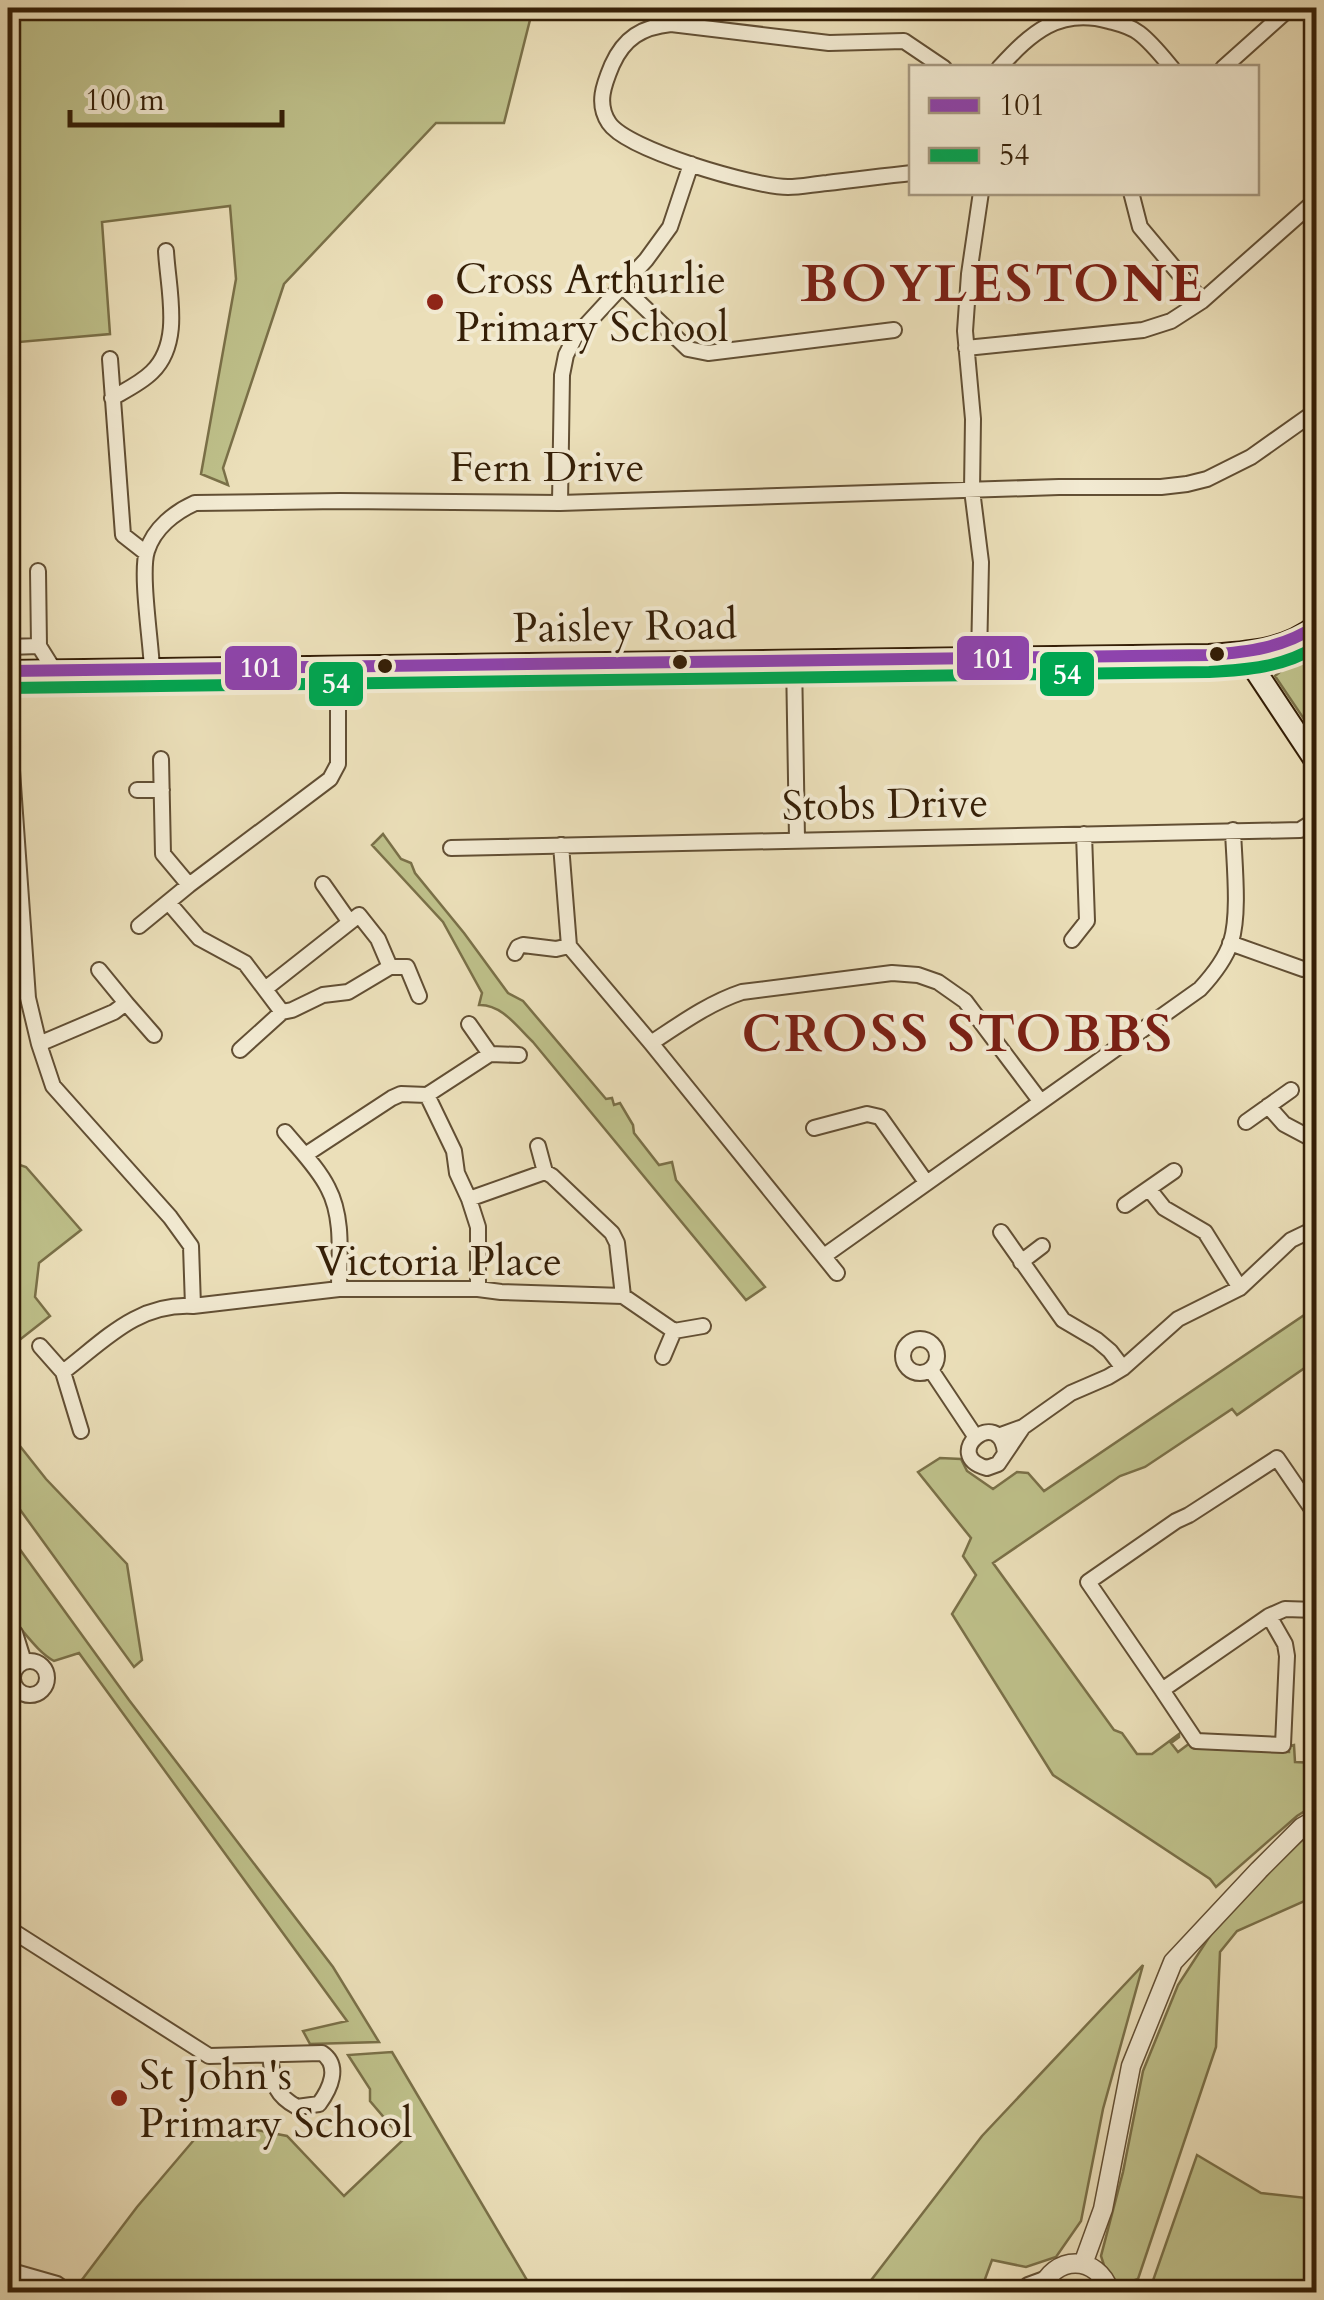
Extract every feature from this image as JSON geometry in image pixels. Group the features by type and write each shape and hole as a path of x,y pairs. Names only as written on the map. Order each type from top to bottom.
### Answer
{"main road":[{"name":"Paisley Road","path":"8,670 979,660 1243,652 1292,642 1316,626"},
{"path":"1243,652 1316,762"}],"street":[{"path":"1226,65 1290,8"},
{"path":"1002,65 1049,23 1070,18 1098,18 1125,25 1140,34 1169,65"},
{"path":"909,173 789,187 761,184 692,164 629,142 609,124 601,102 606,80 625,42 638,32 672,24 829,43 904,41 940,65"},
{"path":"560,503 562,376 566,355 574,337 646,260 670,227 692,164"},
{"path":"979,660 981,562 972,490 973,418 966,348 969,274 981,195"},
{"path":"1132,195 1140,227 1202,301"},
{"path":"966,348 1142,330 1171,321 1202,301 1316,200"},
{"path":"112,398 150,374 170,341 166,252"},
{"path":"622,286 688,350 708,354 894,330"},
{"path":"110,360 123,534 146,553 152,668"},
{"name":"Fern Drive","path":"146,553 165,522 195,502 560,503 1188,484 1208,479 1252,457 1316,410"},
{"path":"38,571 39,646 54,670"},
{"path":"8,647 39,646"},
{"path":"794,659 798,839"},
{"path":"140,926 330,779 338,764 338,667"},
{"path":"8,714 28,998 39,1044 54,1086 191,1246 193,1306"},
{"path":"161,760 163,854 190,885"},
{"path":"137,790 162,790"},
{"name":"Stobs Drive","path":"451,848 1300,830 1316,820"},
{"path":"824,1256 1200,989 1223,960 1234,924 1233,830"},
{"path":"1072,940 1086,921 1084,834"},
{"path":"561,845 569,946 837,1272"},
{"path":"324,884 350,921"},
{"path":"169,902 198,938 245,963 282,1012"},
{"path":"265,989 359,915 378,939 390,967"},
{"path":"1230,943 1304,968 1316,966"},
{"path":"515,953 523,946 569,946"},
{"path":"240,1050 282,1012 324,995 348,992 390,967 407,967 419,996"},
{"path":"99,970 154,1035"},
{"path":"652,1043 691,1016 742,992 892,973 918,975 938,982 965,1001 1041,1102"},
{"path":"39,1044 114,1012 126,1003"},
{"path":"469,1024 490,1054"},
{"path":"305,1156 392,1098 402,1094 426,1095 490,1054 519,1054"},
{"path":"1246,1122 1291,1090"},
{"path":"426,1095 454,1151 457,1173 478,1227 478,1289"},
{"path":"1268,1106 1284,1124 1316,1141"},
{"path":"814,1128 866,1114 880,1117 926,1182"},
{"path":"286,1132 334,1202 339,1289"},
{"path":"538,1146 545,1172 612,1232 618,1243 623,1296"},
{"path":"470,1199 545,1172"},
{"path":"1125,1205 1174,1172"},
{"path":"1149,1189 1164,1208 1205,1232 1240,1288"},
{"path":"998,1436 1023,1426 1070,1393 1123,1368 1178,1319 1240,1288 1291,1240 1316,1228"},
{"path":"1001,1232 1062,1320 1097,1340 1123,1368"},
{"path":"1021,1262 1042,1246"},
{"name":"Victoria Place","path":"63,1372 132,1318 162,1308 339,1289 478,1289 623,1296 674,1331"},
{"path":"663,1357 674,1331 703,1326"},
{"path":"40,1346 63,1372 81,1431"},
{"path":"931,1370 975,1436"},
{"path":"1002,1465 1023,1426"},
{"path":"987,1432 998,1436 1005,1447 1002,1465 981,1467 971,1459 969,1447 975,1436 987,1432"},
{"path":"1268,1616 1285,1644 1287,1656 1283,1745 1196,1741 1088,1582 1276,1458 1316,1515"},
{"path":"1162,1690 1268,1616 1285,1609 1316,1610"},
{"path":"8,1627 15,1633 24,1662"},
{"path":"1082,2264 1103,2209 1131,2066 1173,1962 1259,1870 1302,1827 1316,1819"},
{"path":"8,1928 209,2056 322,2054 332,2065 330,2088 319,2104 296,2107 281,2098 270,2056"},
{"path":"1027,2292 1028,2286 1043,2285 1060,2267 1082,2264 1104,2277 1110,2292"},
{"path":"8,2270 57,2284 68,2292"}],"green space":[{"path":"8,8 533,8 504,123 436,123 284,284 223,468 228,485 201,474 236,279 230,206 102,222 110,334 8,343"},
{"path":"1316,641 1316,737 1275,676"},
{"path":"383,834 401,859 411,863 508,993 523,1001 606,1099 612,1098 614,1105 620,1103 634,1133 659,1165 672,1162 676,1180 765,1287 746,1300 533,1042 495,1008 479,1005 482,993 443,922 372,845"},
{"path":"8,1161 26,1167 81,1230 39,1263 35,1297 50,1316 8,1349"},
{"path":"1316,1307 1316,1360 1237,1415 1232,1409 1145,1467 1120,1476 993,1563 1114,1730 1122,1733 1137,1754 1152,1754 1179,1734 1171,1743 1178,1752 1190,1743 1194,1748 1289,1752 1289,1746 1294,1745 1295,1762 1316,1763 1316,1804 1216,1887 1210,1879 1053,1775 952,1614 976,1575 963,1556 971,1538 918,1472 940,1458 961,1459 967,1471 993,1489 1017,1472 1028,1473 1044,1491"},
{"path":"8,1431 46,1479 127,1564 142,1660 134,1667 8,1493"},
{"path":"8,1533 129,1700 333,1967 379,2042 310,2044 303,2031 347,2021 79,1653 54,1661 8,1615"},
{"path":"1316,1828 1316,1896 1237,1931 1220,1952 1216,2047 1138,2279 1124,2284 1108,2278 1101,2256 1143,2071 1178,1985 1217,1925 1272,1866"},
{"path":"1143,1965 1103,2109 1081,2221 1056,2257 1026,2267 992,2260 981,2290 984,2292 862,2292 982,2136"},
{"path":"392,2052 534,2292 84,2292 78,2285 210,2121 287,2136 344,2196 403,2140 370,2101 370,2089 348,2055"},
{"path":"1197,2155 1261,2193 1316,2199 1316,2292 1149,2292"}],"transit line":[{"name":"101","path":"8,671 1209,655 1265,648 1316,626"},
{"name":"54","path":"8,688 1209,672 1278,663 1316,647"}],"place":[{"name":"Cross Arthurlie Primary School","path":"435,302"},
{"name":"St John's Primary School","path":"119,2098"}],"district":[{"name":"BOYLESTONE","path":"1003,283"},
{"name":"CROSS STOBBS","path":"958,1033"}]}
